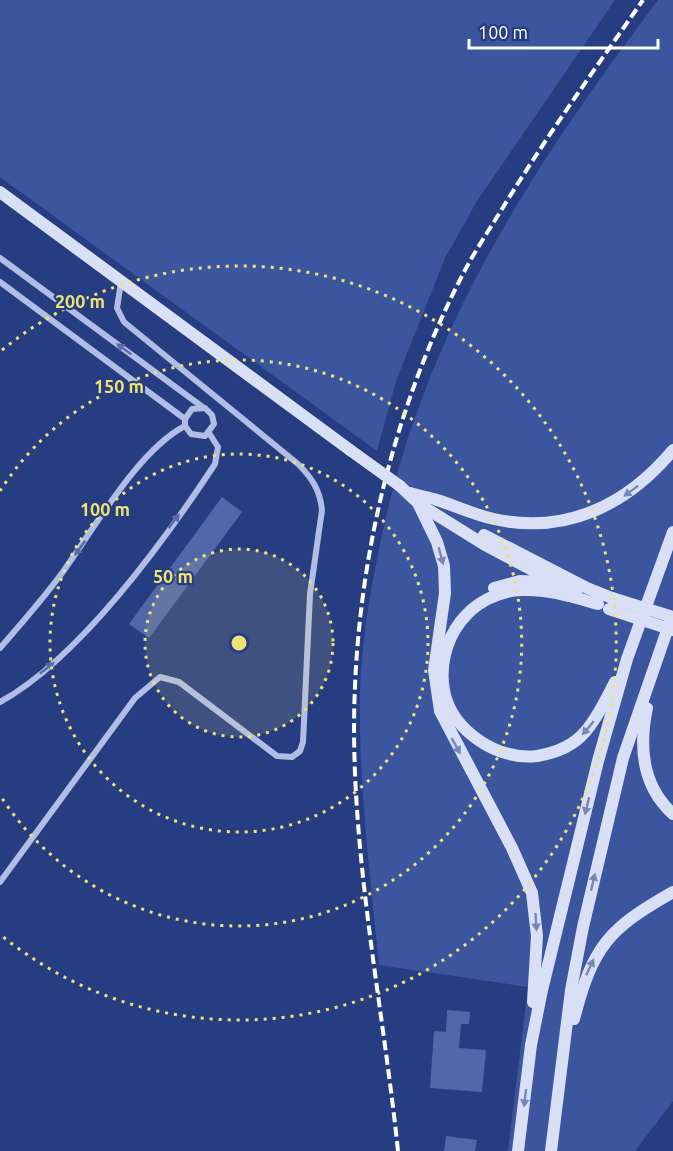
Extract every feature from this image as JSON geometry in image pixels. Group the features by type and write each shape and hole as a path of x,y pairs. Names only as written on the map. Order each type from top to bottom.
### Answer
{"main road":[{"path":"0,192 350,450 485,545 557,584 673,630"},
{"path":"412,495 518,523 561,520 597,511 615,502 652,474 673,450"},
{"path":"412,495 587,588 606,603"},
{"path":"412,495 437,542 444,566 440,637 434,670 440,711 512,848 532,893 537,936 531,1045 518,1151"},
{"path":"531,1045 542,990 596,772 627,659 673,532"},
{"path":"440,637 457,613 482,593 520,581 587,588"},
{"path":"551,1151 575,969 605,831 623,758 673,614 542,590 502,593 475,606 455,626 446,651 443,674 444,693 452,709 476,738 492,748 525,757 547,754 568,746 584,733 597,716 627,659"},
{"path":"654,671 642,748 644,763 658,796 673,814"},
{"path":"562,1063 585,979 597,953 610,934 633,915 673,892"}],"street":[{"path":"0,258 205,408 214,419 210,433 218,447 215,464 104,611 53,664 0,702"},
{"path":"0,882 135,698 160,677 179,682 277,756 288,758 296,755 303,742 309,604 322,510 316,485 298,464 124,322 117,308 122,281"},
{"path":"0,282 185,423 195,436 210,433"},
{"path":"0,648 60,575 148,454 185,423 192,409 205,408"}],"shaded area":[{"path":"0,0 615,0 477,201 445,258 396,381 377,451 0,177"},
{"path":"658,0 673,0 673,1101 635,1151 508,1151 528,987 379,965 365,827 361,758 360,689 366,621 378,554 397,475 421,401 451,329 485,261 523,194 565,129"}],"building":[{"path":"222,497 242,512 149,638 129,624"},
{"path":"447,1010 470,1012 469,1024 461,1024 459,1048 486,1050 482,1092 430,1088 434,1031 446,1032"},
{"path":"446,1136 477,1140 475,1151 444,1151"}],"railway":[{"path":"398,1151 361,861 354,744 359,632 365,579 375,526 402,421 420,370 464,272 536,156 643,0"}]}
